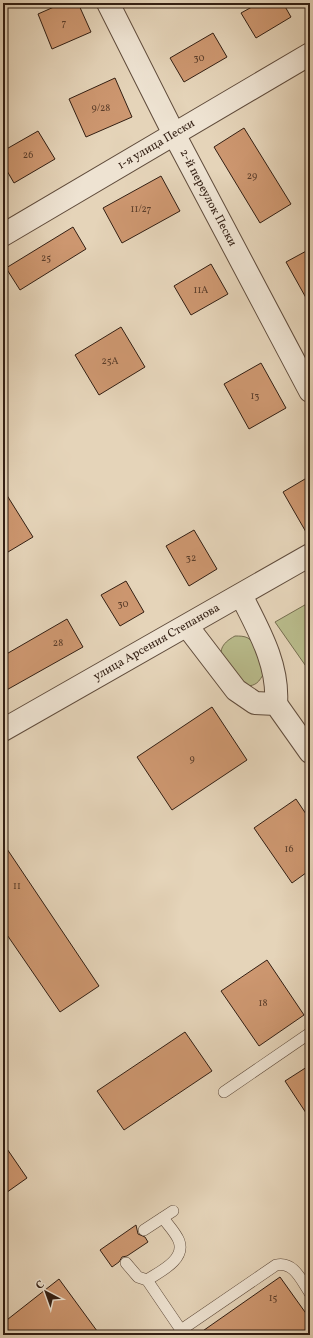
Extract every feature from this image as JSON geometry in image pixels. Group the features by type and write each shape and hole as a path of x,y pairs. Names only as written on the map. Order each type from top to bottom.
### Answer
{"street":[{"name":"2-й переулок Пески","path":"108,3 174,134 310,391"},
{"name":"1-я улица Пески","path":"3,235 310,54"},
{"name":"улица Арсения Степанова","path":"3,730 310,555"},
{"path":"241,595 262,637 273,666 277,689 276,704 310,752"},
{"path":"187,626 236,690 255,703 276,704"}],"lane":[{"path":"224,1092 310,1033"},
{"path":"144,1230 173,1211"},
{"path":"147,1280 173,1262 179,1252 179,1241 163,1218"},
{"path":"126,1263 138,1277 147,1280 182,1332 276,1265 283,1264 290,1266 310,1293"}],"green space":[{"path":"310,602 310,672 275,622"},
{"path":"235,636 243,636 248,638 258,654 264,673 255,684 246,686 228,667 221,654 222,648 226,642"}],"building":[{"path":"63,3 78,3 91,32 52,49 38,14"},
{"path":"259,3 283,3 291,17 256,38 241,13"},
{"path":"213,33 227,57 184,82 170,58"},
{"path":"115,78 132,117 86,137 69,99"},
{"path":"244,128 291,204 260,223 214,147"},
{"path":"38,131 55,159 14,183 3,164 3,151"},
{"path":"161,176 180,211 122,243 103,208"},
{"path":"73,227 86,249 20,290 6,268"},
{"path":"310,249 310,305 286,262"},
{"path":"211,264 228,294 191,315 174,286"},
{"path":"121,327 145,367 99,395 75,355"},
{"path":"261,363 286,408 249,429 224,384"},
{"path":"310,476 310,539 283,492"},
{"path":"3,489 33,537 3,555"},
{"path":"194,530 217,569 189,586 166,546"},
{"path":"126,581 144,612 120,626 101,595"},
{"path":"67,619 83,647 3,692 3,656"},
{"path":"212,707 247,760 172,810 137,757"},
{"path":"296,799 310,820 310,870 292,883 254,828"},
{"path":"3,843 99,986 60,1012 3,929"},
{"path":"267,960 304,1015 259,1046 221,991"},
{"path":"185,1032 212,1071 124,1130 97,1091"},
{"path":"310,1065 310,1119 285,1081"},
{"path":"3,1143 27,1178 3,1195"},
{"path":"136,1225 138,1234 145,1237 148,1242 127,1256 122,1257 119,1262 112,1267 100,1250"},
{"path":"280,1277 310,1319 310,1335 197,1335"},
{"path":"59,1279 100,1335 3,1335 3,1323"}]}
